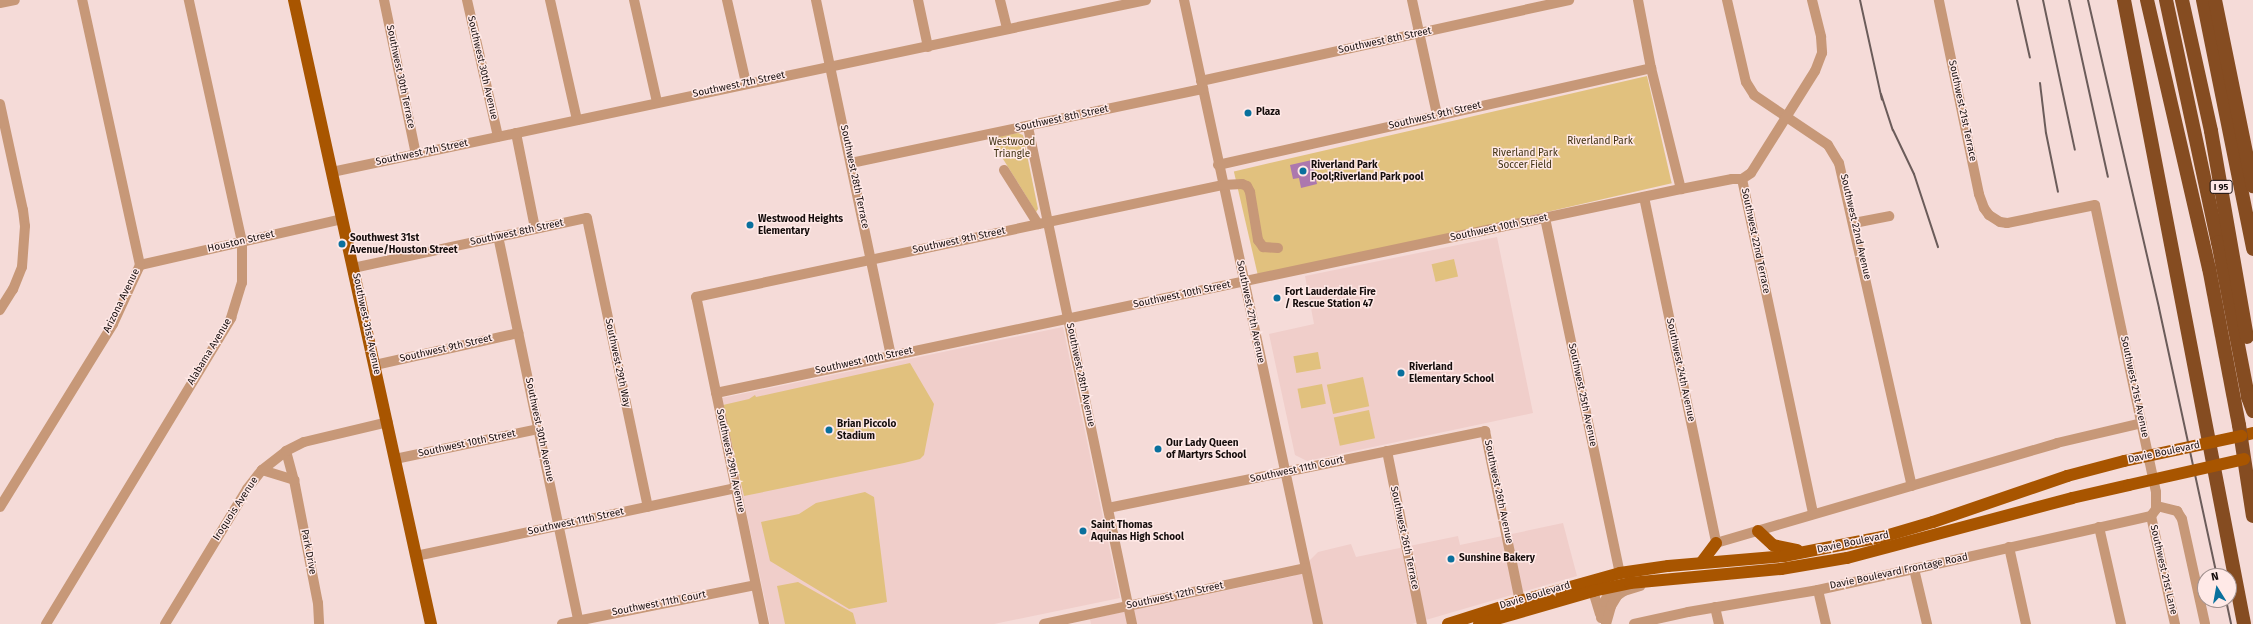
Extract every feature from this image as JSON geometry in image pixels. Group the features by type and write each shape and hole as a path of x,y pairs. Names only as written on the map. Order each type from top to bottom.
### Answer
{"highway":[{"path":"2115,0 2140,116 2154,159"},
{"path":"2124,0 2244,624"},
{"path":"2147,0 2198,218 2232,385 2247,434 2248,458 2246,477 2253,516"},
{"path":"2166,0 2215,227 2248,397 2253,411"},
{"name":"I 95","path":"2182,0 2211,131 2253,375"},
{"path":"2190,0 2219,131 2253,326"},
{"path":"2203,0 2253,249"},
{"path":"2215,0 2253,186"}],"main road":[{"name":"Southwest 31st Avenue","path":"294,0 388,422 431,624"},
{"name":"Davie Boulevard","path":"1448,624 1520,601 1620,573 1646,568 1771,558 1814,551 1907,530 2066,476 2247,434"},
{"name":"Davie Boulevard","path":"1480,624 1496,622 1593,591 1613,587 1661,580 1775,570 1833,561 1904,544 2072,498 2248,458"},
{"path":"1758,531 1776,546 1814,551"},
{"path":"1701,563 1716,543"},
{"path":"1613,587 1620,580 1646,568"},
{"path":"1577,596 1620,573"}],"street":[{"path":"0,3 15,0"},
{"name":"Arizona Avenue","path":"0,507 113,324 140,265 82,0"},
{"name":"Alabama Avenue","path":"46,624 231,318 242,283 242,242 189,0"},
{"name":"Southwest 30th Terrace","path":"384,0 416,154"},
{"name":"Southwest 30th Avenue","path":"467,0 498,137"},
{"path":"550,0 577,120"},
{"path":"634,0 657,102"},
{"path":"727,0 746,83"},
{"name":"Southwest 28th Terrace","path":"816,0 891,355"},
{"path":"918,0 928,47"},
{"path":"1000,0 1007,29"},
{"name":"Southwest 7th Street","path":"332,172 746,83 928,47 1146,0"},
{"path":"1412,0 1437,115"},
{"name":"Southwest 8th Street","path":"851,163 1028,127 1419,33 1569,0"},
{"path":"1638,0 1651,68 1681,189"},
{"path":"1727,0 1746,82 1754,95 1787,119 1816,71 1822,53 1821,37 1812,0"},
{"name":"Southwest 21st Terrace","path":"1939,0 1979,194 1984,208 1993,218 2000,222 2011,222 2095,205"},
{"name":"Southwest 27th Avenue","path":"1187,1 1218,165 1318,624"},
{"name":"Southwest 9th Street","path":"1218,165 1651,68"},
{"path":"0,104 24,210 25,226 22,267 13,289 0,310"},
{"name":"Southwest 22nd Terrace","path":"1787,119 1751,174 1742,180 1813,514"},
{"name":"Southwest 22nd Avenue","path":"1787,119 1828,145 1840,163 1912,486"},
{"name":"Southwest 28th Avenue","path":"1028,127 1043,223 1069,319 1132,624"},
{"path":"516,133 535,228"},
{"path":"1004,170 1043,223"},
{"name":"Southwest 10th Street","path":"716,393 1681,189 1732,179 1742,180"},
{"name":"Southwest 9th Street","path":"696,297 1223,185 1242,184 1247,186 1250,192 1258,240 1263,247 1278,248"},
{"name":"Southwest 24th Avenue","path":"1644,197 1716,543"},
{"name":"Southwest 21st Avenue","path":"2095,205 2142,423 2157,506"},
{"path":"1854,223 1889,216"},
{"name":"Southwest 8th Street","path":"353,268 587,218"},
{"name":"Southwest 29th Way","path":"587,218 648,507"},
{"name":"Southwest 25th Avenue","path":"1545,218 1620,573"},
{"name":"Houston Street","path":"140,265 342,219"},
{"name":"Southwest 30th Avenue","path":"498,236 579,622"},
{"name":"Southwest 29th Avenue","path":"696,297 764,624"},
{"name":"Southwest 9th Street","path":"375,365 518,333"},
{"name":"Iroquois Avenue","path":"165,624 247,489 262,470 286,451 304,442 388,422"},
{"path":"1716,543 2057,443 2142,423"},
{"name":"Southwest 10th Street","path":"395,459 539,429"},
{"name":"Southwest 11th Court","path":"1108,508 1485,431"},
{"name":"Southwest 26th Avenue","path":"1485,431 1520,601"},
{"name":"Park Drive","path":"286,451 294,480 318,603 319,624"},
{"name":"Southwest 26th Terrace","path":"1387,452 1422,624"},
{"path":"262,470 294,480"},
{"name":"Southwest 11th Street","path":"416,556 736,488"},
{"path":"2151,516 2157,506 2177,511 2182,519 2205,624"},
{"name":"Davie Boulevard Frontage Road","path":"1634,624 1715,607 1818,590 2151,516"},
{"name":"Southwest 21st Lane","path":"2151,516 2175,624"},
{"path":"2099,527 2121,624"},
{"path":"2009,547 2026,624"},
{"name":"Southwest 12th Street","path":"1044,624 1305,568"},
{"path":"1914,569 1927,624"},
{"path":"1603,622 1620,593 1661,580"},
{"name":"Southwest 11th Court","path":"562,624 579,622 755,585"},
{"path":"1603,622 1606,597 1613,587"},
{"path":"1818,590 1826,624"},
{"path":"1593,591 1603,622"},
{"path":"1715,607 1718,624"}],"shaded area":[{"name":"Riverland Park Pool;Riverland Park pool","path":"1312,160 1317,184 1301,188 1299,178 1293,179 1290,165"},
{"name":"Riverland Elementary School","path":"1497,237 1533,413 1307,461 1295,455 1269,334 1314,324 1305,276"},
{"name":"Saint Thomas Aquinas High School","path":"1063,327 1120,598 994,624 770,624 722,398"},
{"path":"1563,523 1577,576 1412,624 1091,624 1090,619 1294,576 1318,552 1351,544 1356,557 1458,536 1460,545"}],"green space":[{"name":"Riverland Park","path":"1647,76 1672,183 1259,279 1234,171"},
{"name":"Westwood Triangle","path":"1018,133 1023,135 1038,209 1036,212 990,138"},
{"path":"1454,259 1458,277 1436,282 1432,264"},
{"path":"1318,352 1321,369 1296,373 1293,356"},
{"name":"Brian Piccolo Stadium","path":"910,363 934,404 924,455 920,459 744,496 723,405 749,399 755,395 756,397"},
{"path":"1363,377 1369,406 1333,414 1327,385"},
{"path":"1322,384 1326,404 1301,408 1297,389"},
{"path":"1369,410 1375,438 1340,446 1334,417"},
{"path":"865,492 874,497 887,602 849,609 770,561 761,522 799,514 816,503"},
{"path":"798,582 853,613 856,624 785,624 777,586"}],"railway":[{"path":"1860,0 1882,100"},
{"path":"2017,0 2030,58"},
{"path":"2043,0 2075,150"},
{"path":"2069,0 2108,177"},
{"path":"2088,0 2159,308 2215,568"},
{"path":"2040,83 2046,133 2058,192"},
{"path":"1881,94 1893,130 1914,174 1938,247"},
{"path":"2228,608 2231,624"}],"place":[{"name":"Plaza","path":"1248,113"},
{"name":"Riverland Park Pool;Riverland Park pool","path":"1303,171"},
{"name":"Westwood Heights Elementary","path":"750,225"},
{"name":"Southwest 31st Avenue/Houston Street","path":"342,244"},
{"name":"Fort Lauderdale Fire / Rescue Station 47","path":"1277,298"},
{"name":"Riverland Elementary School","path":"1401,373"},
{"name":"Brian Piccolo Stadium","path":"829,430"},
{"name":"Our Lady Queen of Martyrs School","path":"1158,449"},
{"name":"Saint Thomas Aquinas High School","path":"1083,531"},
{"name":"Sunshine Bakery","path":"1451,559"}],"park label":[{"name":"Riverland Park Soccer Field","path":"1525,158"}]}
